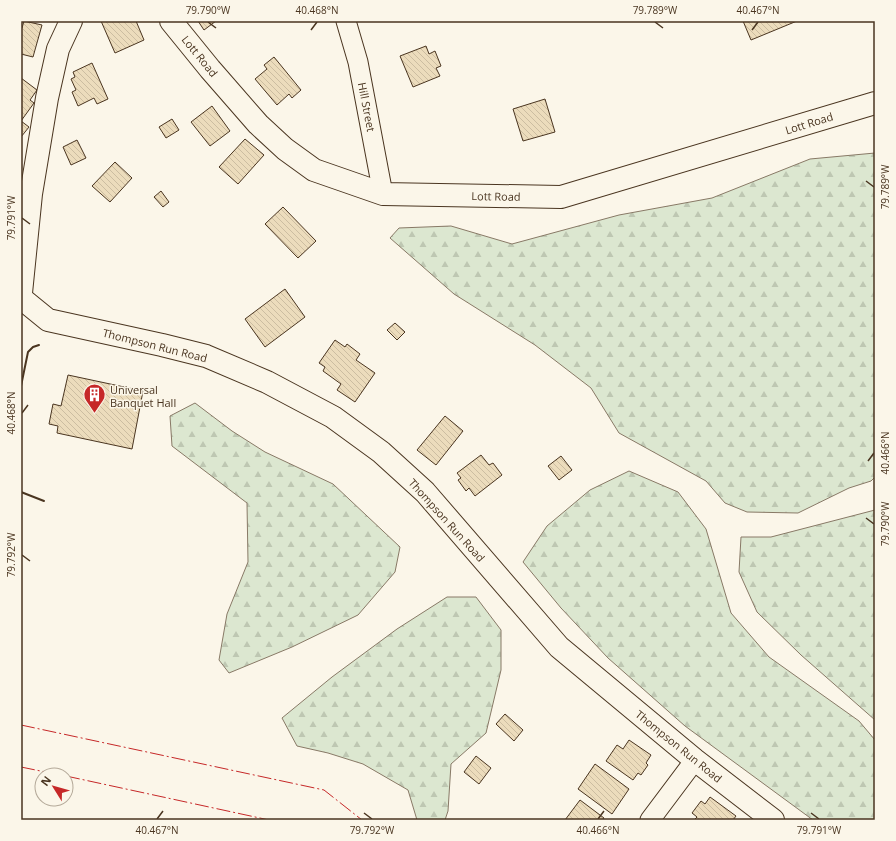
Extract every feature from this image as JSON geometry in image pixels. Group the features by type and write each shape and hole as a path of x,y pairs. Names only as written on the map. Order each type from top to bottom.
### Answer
{"street":[{"path":"21,293 31,194 47,98 58,49 71,21"},
{"name":"Lott Road","path":"171,21 253,119 285,149 314,170 384,194 561,197 875,103"},
{"name":"Hill Street","path":"346,21 358,62 384,194"},
{"name":"Thompson Run Road","path":"21,298 48,320 206,356 267,382 333,417 381,452 425,492 559,647 695,760 773,820"},
{"path":"650,820 695,760"}],"green space":[{"path":"875,153 875,477 871,481 849,488 798,513 747,512 725,503 706,481 619,433 591,388 535,345 454,294 390,238 399,228 451,226 512,244 619,215 712,198 810,159"},
{"path":"195,403 232,431 265,452 333,484 400,547 395,572 358,615 292,647 229,673 219,660 227,614 248,562 247,503 172,446 170,416"},
{"path":"629,471 678,492 706,529 731,613 769,657 859,721 875,740 875,820 813,820 685,726 608,658 561,608 523,562 547,526 590,490"},
{"path":"875,510 875,720 801,655 757,612 739,572 741,537 771,537"},
{"path":"447,597 476,597 501,630 501,670 486,733 451,764 448,811 445,820 417,820 408,790 363,764 328,753 297,746 282,718 332,677 397,629"}],"building":[{"path":"24,21 42,25 33,57 21,54 21,27 22,28"},
{"path":"101,21 136,21 144,40 115,53"},
{"path":"198,21 216,21 204,30"},
{"path":"743,21 797,21 751,40"},
{"path":"426,46 429,54 435,51 441,66 436,68 440,76 413,87 400,56"},
{"path":"274,57 301,90 292,98 289,94 277,105 255,79 267,69 264,65"},
{"path":"92,63 108,99 97,104 94,98 78,106 72,92 76,90 71,79 75,77 73,72"},
{"path":"21,78 37,90 30,100 34,103 21,121"},
{"path":"545,99 555,132 523,141 513,109"},
{"path":"212,106 230,131 210,146 191,122"},
{"path":"172,119 179,130 166,138 159,127"},
{"path":"21,121 29,127 21,137"},
{"path":"245,139 264,155 238,184 219,167"},
{"path":"77,140 86,158 71,165 63,147"},
{"path":"115,162 132,178 110,202 92,186"},
{"path":"161,191 169,202 163,207 154,197"},
{"path":"283,207 316,241 298,258 265,224"},
{"path":"285,289 305,317 265,347 245,319"},
{"path":"395,323 405,332 397,340 387,330"},
{"path":"335,340 345,347 347,344 360,354 356,360 375,373 355,402 337,390 341,384 323,371 325,367 319,363"},
{"name":"Universal Banquet Hall","path":"68,375 143,391 132,449 57,433 58,426 49,424 53,404 61,406"},
{"path":"445,416 463,431 436,465 417,450"},
{"path":"481,455 489,465 493,463 502,475 475,496 469,488 466,491 458,480 461,478 457,473"},
{"path":"561,456 572,470 559,480 548,466"},
{"path":"505,714 523,730 514,741 496,724"},
{"path":"629,740 651,755 646,763 648,765 641,775 638,773 633,780 606,761 617,745 623,749"},
{"path":"476,756 491,768 479,784 464,772"},
{"path":"595,764 629,789 612,814 578,789"},
{"path":"710,797 736,816 733,820 694,820 697,817 692,813 701,801 705,804"},
{"path":"580,800 604,818 603,820 565,820"}],"wall":[{"path":"21,386 28,352 33,347 39,345"},
{"path":"21,492 44,501"}],"power":[{"path":"21,725 324,790 362,820"},
{"path":"21,767 34,770"},
{"path":"74,778 269,820"}],"place":[{"name":"Universal Banquet Hall","path":"94,414"}]}
